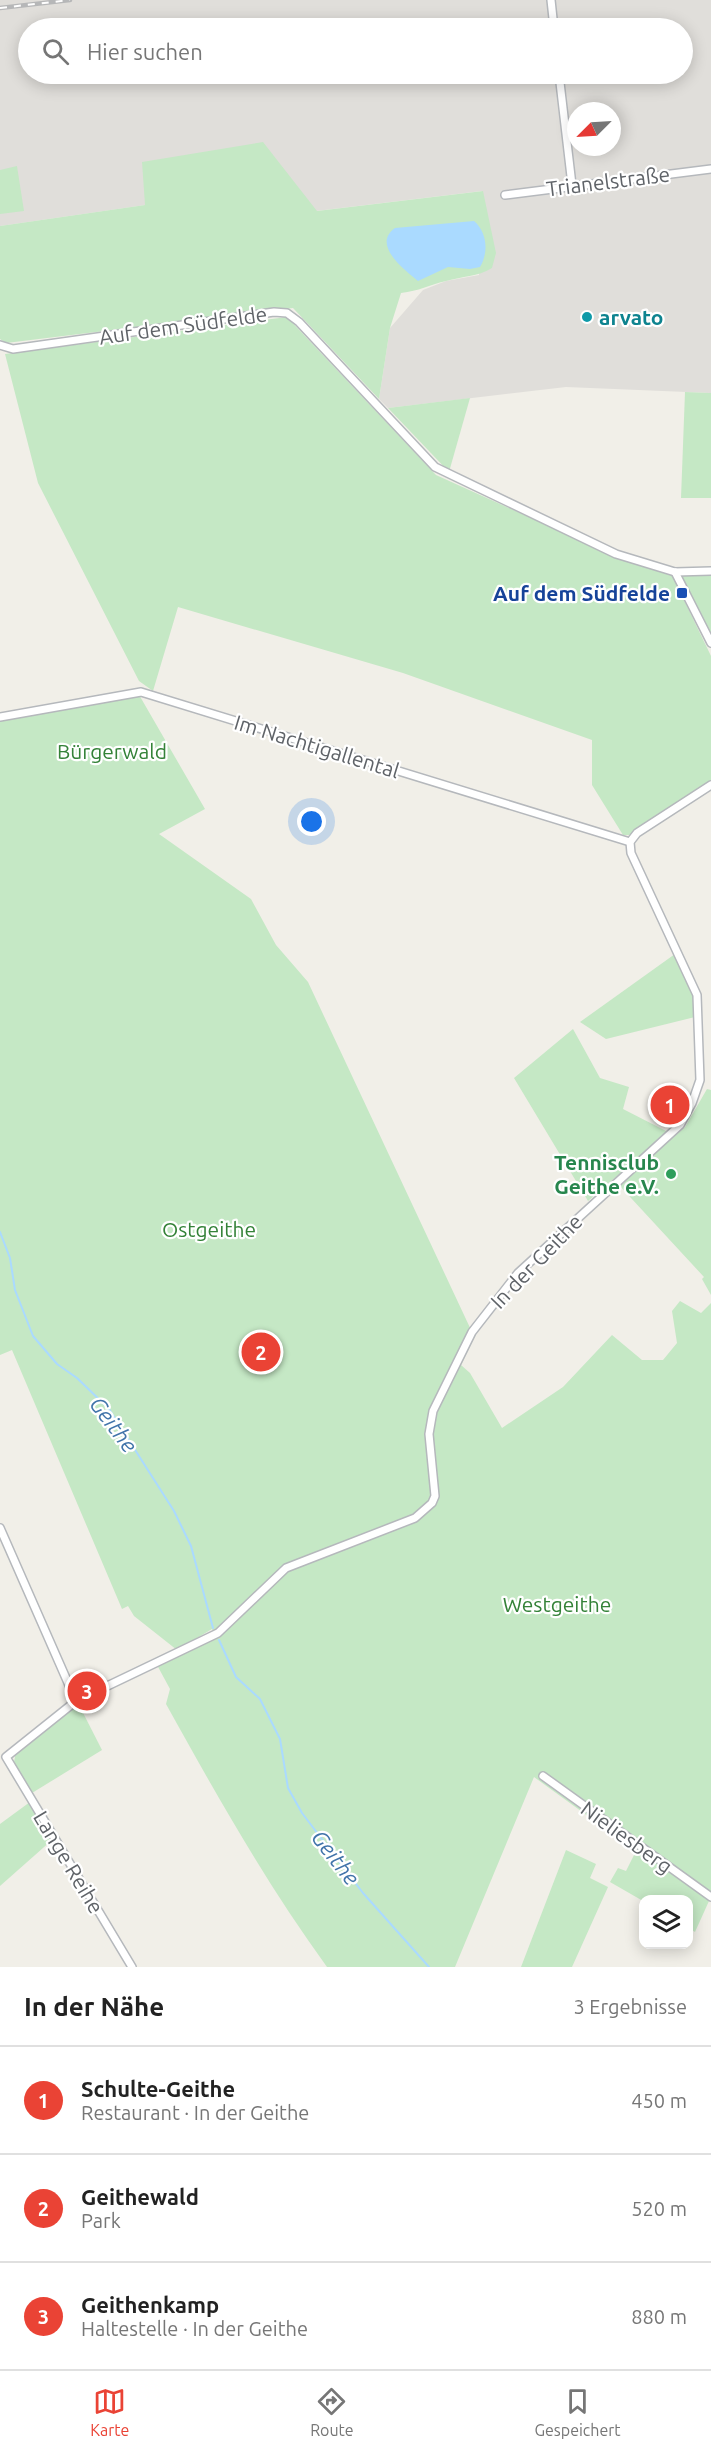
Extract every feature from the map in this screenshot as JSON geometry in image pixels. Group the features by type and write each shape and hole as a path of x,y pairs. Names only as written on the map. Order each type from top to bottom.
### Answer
{"street":[{"path":"551,0 553,18"},
{"path":"560,84 572,185"},
{"name":"Trianelstraße","path":"505,195 711,169"},
{"name":"Auf dem Südfelde","path":"0,345 13,349 193,322 274,312 287,313 299,322 435,467 616,554 675,572 711,572"},
{"path":"675,572 711,643"},
{"name":"Im Nachtigallental","path":"0,717 141,692 630,842"},
{"path":"630,842 644,829 711,785"},
{"name":"In der Geithe","path":"6,1757 75,1701 218,1633 286,1568 424,1513 435,1496 429,1434 440,1393 472,1332 518,1273 684,1120 699,1083 702,1067 694,987 631,853 630,842"},
{"path":"0,1528 75,1701"},
{"name":"Lange Reihe","path":"6,1757 132,1967"},
{"name":"Nieliesberg","path":"543,1776 711,1897"}],"shaded area":[{"path":"0,0 711,0 711,393 566,387 388,408 379,399 390,328 423,290 446,281 479,275 482,191 316,211 145,205 0,226"}],"green space":[{"path":"263,142 317,211 483,191 496,253 492,268 475,275 401,293 390,328 379,399 293,308 6,343 0,339 0,226 145,205 142,162"},
{"path":"17,166 24,211 0,214 0,170"},
{"path":"287,317 436,475 615,556 672,575 711,656 711,781 629,835 623,835 592,785 592,740 403,673 178,607 153,691 139,681 38,483 5,354"},
{"path":"685,392 711,393 711,498 681,498"},
{"path":"470,398 449,472 388,408"},
{"path":"711,568 711,634 676,569"},
{"path":"138,693 205,809 159,834 251,899 276,945 308,982 472,1332 476,1334 461,1365 470,1373 502,1428 563,1387 612,1335 642,1360 663,1360 677,1343 672,1311 680,1301 701,1313 711,1303 711,1898 697,1891 709,1901 695,1932 693,1931 693,1895 639,1895 639,1899 610,1882 618,1868 626,1871 636,1851 534,1777 455,1967 327,1967 262,1870 223,1805 166,1704 170,1689 157,1665 216,1639 212,1629 177,1650 134,1616 128,1606 122,1609 12,1350 0,1355 0,719"},
{"path":"675,954 694,994 695,1017 606,1039 580,1022"},
{"path":"573,1029 600,1078 629,1087 623,1109 668,1132 588,1201 514,1078"},
{"name":"Tennisclub Geithe e.V.","path":"707,1089 711,1090 711,1295 702,1279 704,1277 619,1185 685,1127"},
{"path":"78,1703 102,1750 32,1793 14,1762 16,1751"},
{"path":"30,1802 52,1840 0,1886 0,1824"},
{"path":"566,1850 596,1864 590,1878 608,1887 572,1967 521,1967"}],"water":[{"path":"474,221 482,231 485,243 485,255 480,267 470,269 448,267 418,281 399,264 388,249 389,235 395,228"}],"waterway":[{"name":"Geithe","path":"0,1232 10,1258 15,1290 33,1336 57,1364 77,1378 109,1409 174,1511 191,1546 213,1628"},
{"name":"Geithe","path":"219,1640 236,1677 260,1699 280,1739 288,1788 302,1813 363,1893 429,1967"}],"railway":[{"path":"0,8 70,0"}],"place":[{"name":"arvato","path":"587,317"},
{"name":"Auf dem Südfelde","path":"682,593"},
{"name":"Schulte-Geithe","path":"670,1105"},
{"name":"Tennisclub Geithe e.V.","path":"671,1174"},
{"name":"Geithewald","path":"261,1352"},
{"name":"Geithenkamp","path":"87,1691"}],"park label":[{"name":"Bürgerwald","path":"112,751"},
{"name":"Ostgeithe","path":"209,1229"},
{"name":"Westgeithe","path":"557,1604"}]}
